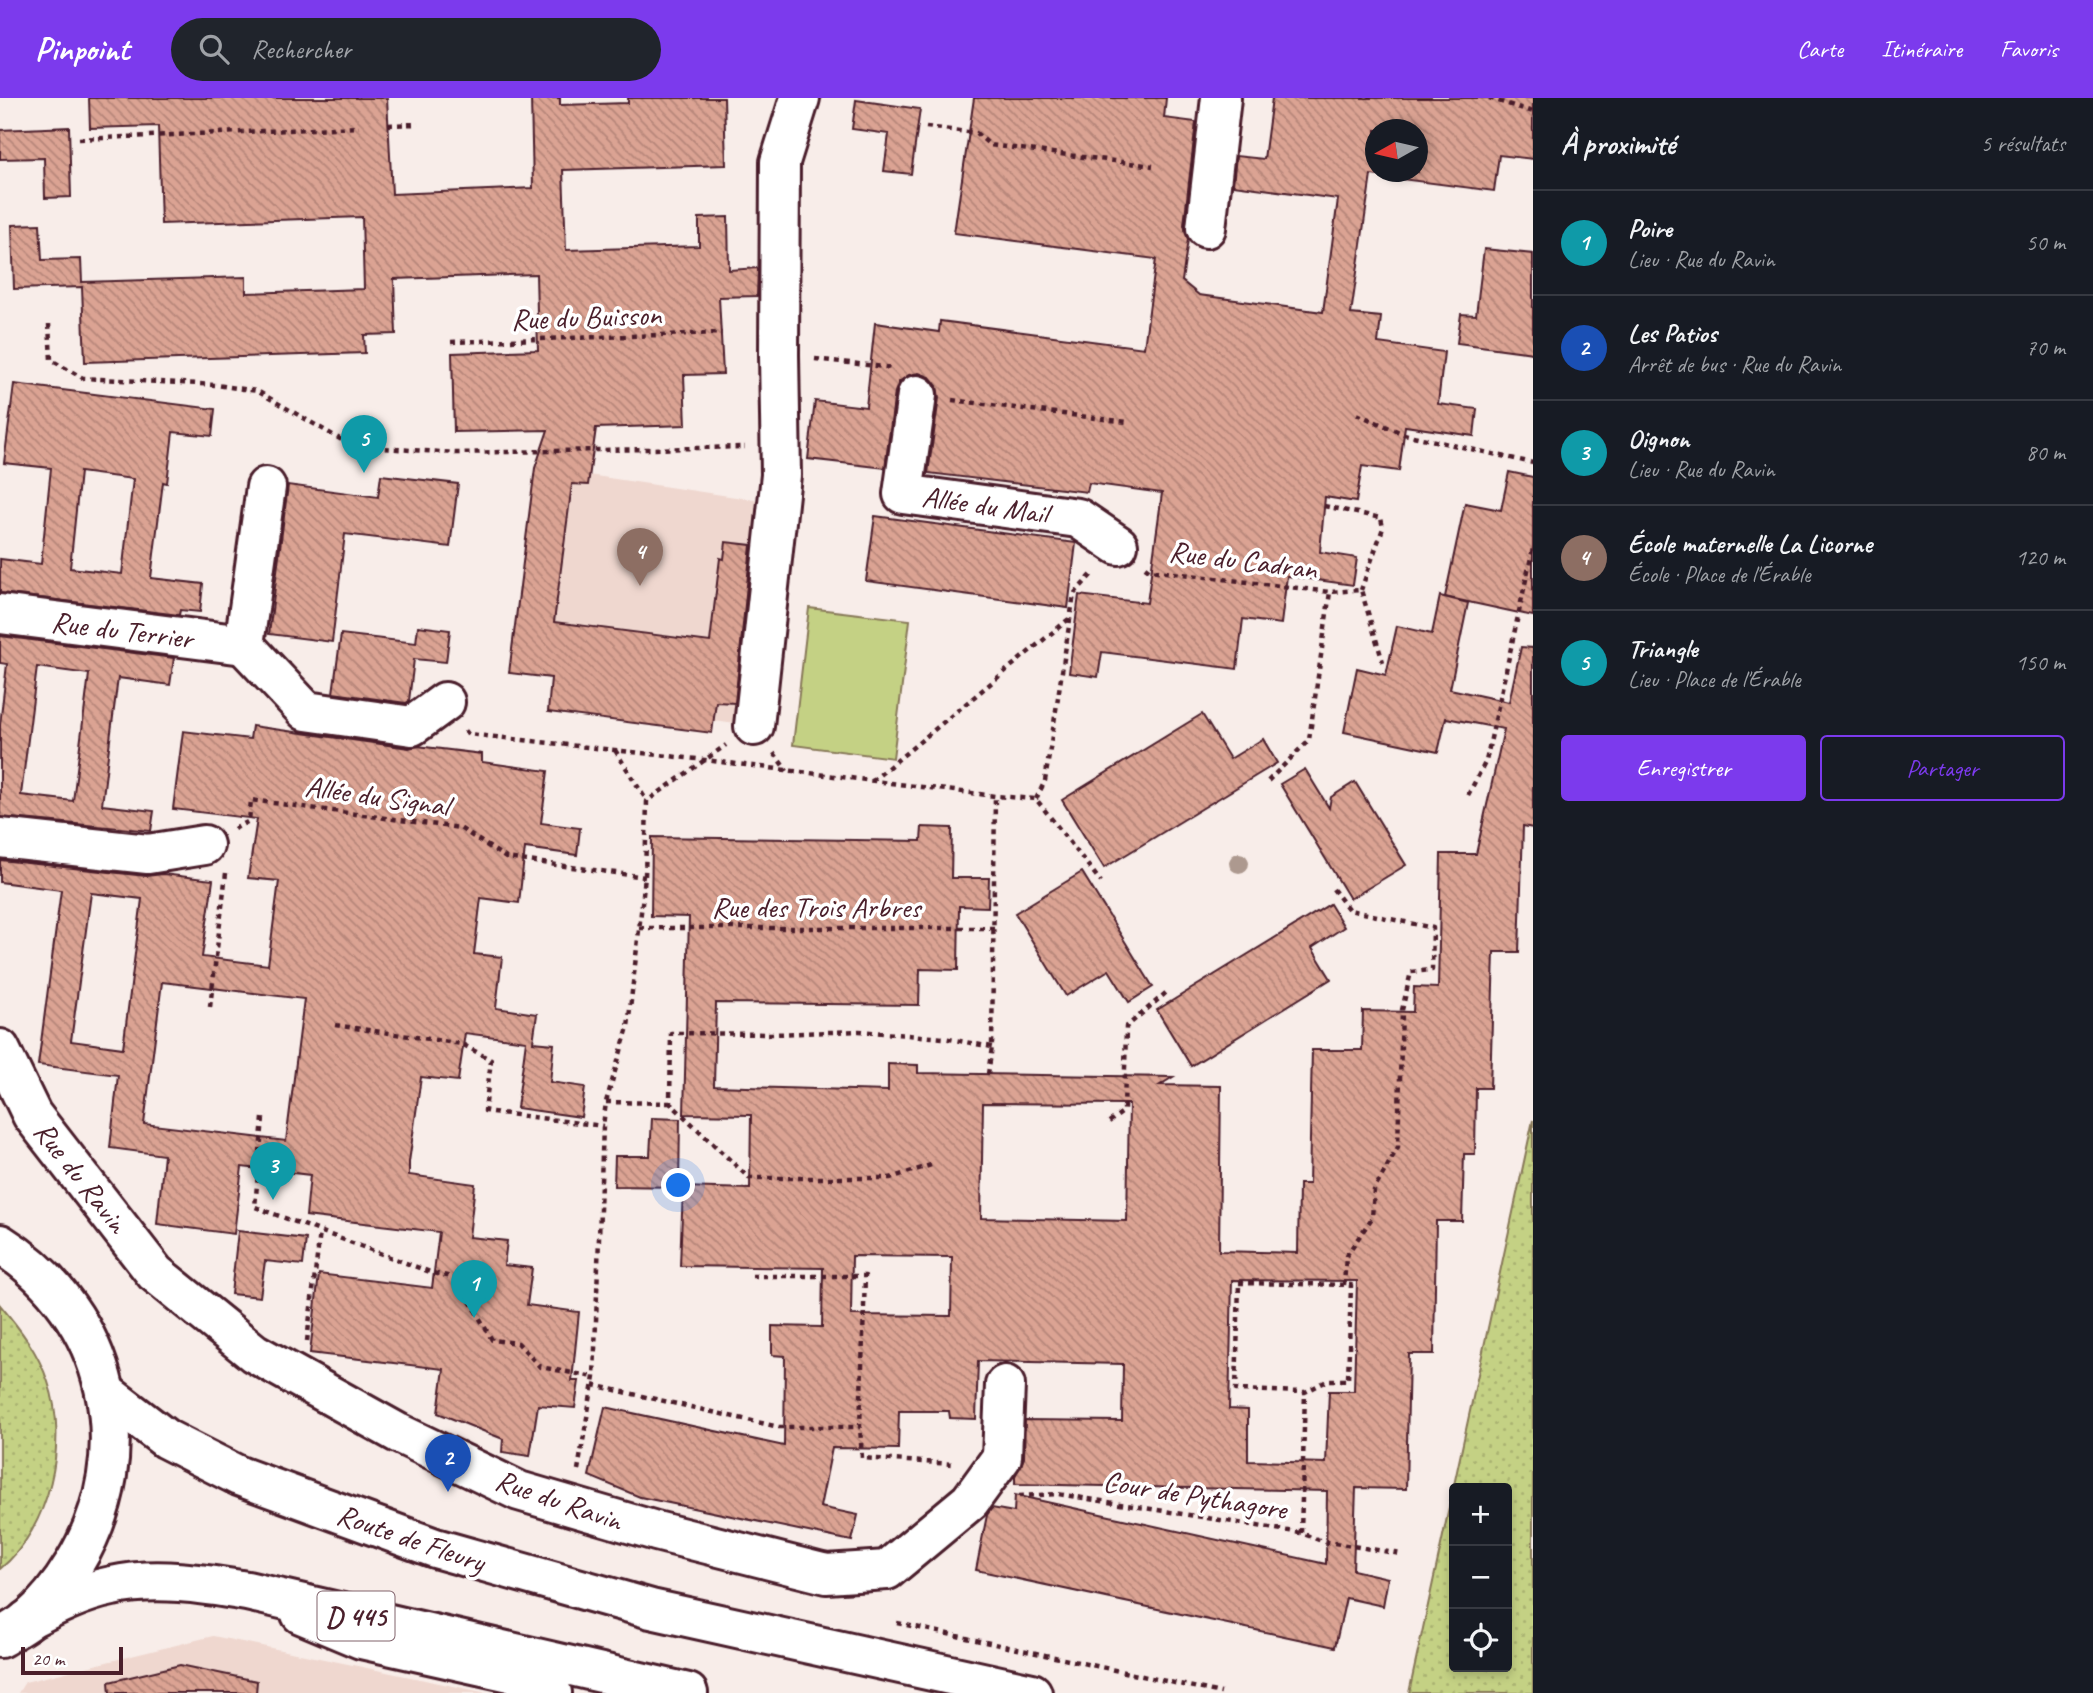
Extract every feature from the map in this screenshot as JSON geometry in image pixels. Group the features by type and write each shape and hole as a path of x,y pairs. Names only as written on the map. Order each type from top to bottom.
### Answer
{"street":[{"path":"754,726 782,475 779,355 780,162 800,98"},
{"path":"1206,228 1221,98"},
{"name":"Allée du Mail","path":"917,395 903,494 1078,518 1118,545"},
{"path":"267,487 244,645 306,710 412,726 445,702"},
{"name":"Rue du Terrier","path":"0,614 244,645"},
{"path":"0,838 148,854 215,858"},
{"name":"Rue du Ravin","path":"0,1049 32,1115 155,1273 254,1353 398,1433 519,1491 656,1531 826,1574 887,1570 970,1501 1002,1457 1005,1385"},
{"path":"0,1244 25,1260 62,1298 90,1343 106,1393 111,1444 105,1494 88,1541 62,1584 14,1629"},
{"name":"Route de Fleury","path":"106,1393 166,1439 239,1476 435,1548 651,1609 1032,1693"},
{"name":"D 445","path":"14,1629 69,1599 113,1585 174,1581 247,1591 680,1692"},
{"path":"247,1591 361,1639 519,1674 550,1689 552,1693"}],"path":[{"path":"1489,98 1533,112"},
{"path":"388,125 418,124"},
{"path":"79,139 359,127"},
{"path":"926,127 976,133 990,145 1153,166"},
{"path":"49,324 51,359 83,378 216,385 257,391 352,446 456,453 781,446"},
{"name":"Rue du Buisson","path":"452,342 722,333"},
{"path":"1357,414 1404,434 1533,463"},
{"path":"1324,506 1381,518 1383,528 1361,590 1383,662"},
{"path":"1037,799 1045,781 1074,594 1118,545"},
{"name":"Rue du Cadran","path":"1118,545 1149,570 1330,592 1361,590"},
{"path":"1468,795 1486,761 1533,548"},
{"path":"1268,781 1309,740 1330,592"},
{"path":"871,781 1070,618"},
{"path":"445,702 468,734 1037,799 1101,882"},
{"path":"647,801 754,726"},
{"path":"571,1506 594,1377 603,1126 606,1102 628,1027 645,877 647,801 615,750"},
{"path":"988,1074 992,1047 995,796"},
{"name":"Allée du Signal","path":"215,858 248,821 251,800 460,828 506,858 645,877"},
{"path":"210,1007 215,858"},
{"path":"1333,889 1349,910 1433,928 1432,970 1411,972 1402,1010 1398,1147 1374,1190 1372,1218 1346,1256 1344,1285"},
{"name":"Rue des Trois Arbres","path":"639,928 994,928"},
{"path":"1109,1122 1124,1111 1126,1027 1168,991"},
{"path":"335,1025 462,1044 491,1060 485,1111 603,1126"},
{"path":"670,1103 671,1033 859,1031 944,1038 992,1047"},
{"path":"606,1102 670,1103 749,1178 890,1178 931,1165"},
{"path":"263,1118 255,1207 433,1273 457,1278 492,1340 518,1343 540,1367 594,1377"},
{"path":"303,1380 320,1231"},
{"path":"593,1385 779,1427 860,1427 866,1276 752,1276"},
{"path":"1239,1283 1351,1285 1348,1380 1329,1380 1305,1392 1236,1390 1239,1283"},
{"path":"1301,1533 1305,1392"},
{"name":"Cour de Pythagore","path":"860,1427 862,1458 968,1465 1014,1496 1058,1494 1301,1533 1322,1541 1401,1554"},
{"path":"886,1620 1221,1693"}],"shaded area":[{"path":"535,467 769,502 743,725 714,721 712,733 548,712 551,678 509,673"},
{"path":"213,1636 487,1693 18,1693 25,1682"}],"green space":[{"path":"809,608 910,620 893,758 793,745"},
{"path":"1533,1120 1533,1693 1409,1693 1449,1508 1449,1672 1512,1672 1512,1483 1454,1483"},
{"path":"0,1305 28,1341 44,1371 54,1406 56,1431 51,1483 43,1508 32,1531 0,1569"}],"building":[{"path":"89,98 387,98 392,194 533,188 531,98 560,98 560,105 628,103 628,98 724,98 726,165 563,170 566,250 699,246 699,218 728,217 729,270 758,268 757,296 719,297 723,374 684,375 686,425 596,428 588,485 572,484 554,622 710,642 720,558 724,559 726,542 751,545 735,703 716,702 712,733 548,712 551,678 509,673 535,468 548,430 454,432 452,353 538,350 536,274 394,279 396,334 364,335 365,353 85,362 82,287 14,289 12,225 40,224 42,260 81,259 82,282 246,277 246,293 364,289 362,217 161,224 158,126 90,128"},
{"path":"974,98 1166,98 1164,118 1196,122 1184,225 1188,239 1182,281 1199,295 1323,312 1338,199 1233,185 1236,156 1264,159 1272,98 1533,98 1533,159 1499,155 1494,191 1425,182 1428,182 1428,119 1365,119 1365,182 1370,182 1351,314 1381,317 1378,343 1444,352 1438,404 1477,409 1474,436 1405,426 1399,471 1362,466 1356,502 1325,497 1320,552 1357,558 1353,585 1287,576 1281,624 1243,619 1237,669 1102,652 1098,677 1069,673 1079,595 1147,603 1162,493 1089,483 1087,492 928,473 939,398 937,386 930,377 919,373 909,375 899,382 895,392 885,468 808,459 815,401 866,407 875,323 939,332 940,321 1144,348 1156,259 954,233"},
{"path":"856,100 920,109 911,174 884,171 889,134 852,129"},
{"path":"69,127 71,197 45,198 44,158 0,159 0,130"},
{"path":"1484,249 1533,254 1533,353 1457,343 1461,314 1476,315"},
{"path":"14,384 215,409 212,436 173,432 167,483 163,482 151,578 203,584 200,612 180,610 179,615 0,593 0,559 41,564 51,468 4,463","holes":["80,472 133,479 122,574 70,568"]},
{"path":"1509,472 1533,477 1533,616 1445,597 1465,503 1501,510"},
{"path":"381,475 458,484 450,547 345,534 332,642 269,634 288,485 378,497"},
{"path":"875,516 1076,543 1068,608 866,581"},
{"path":"1440,596 1468,603 1450,689 1509,702 1521,647 1533,648 1533,828 1523,826 1519,952 1494,952 1490,1088 1476,1088 1475,1154 1464,1154 1462,1221 1436,1221 1434,1354 1409,1354 1406,1489 1356,1488 1353,1570 1388,1578 1383,1606 1346,1598 1335,1647 976,1570 987,1515 992,1508 1014,1512 1015,1495 1326,1564 1327,1491 1015,1484 1015,1476 1024,1458 1025,1420 1122,1421 1123,1364 978,1361 976,1419 950,1418 949,1411 899,1411 898,1449 832,1448 820,1507 858,1515 852,1541 640,1497 589,1476 605,1407 784,1446 785,1356 772,1355 772,1326 822,1327 823,1268 680,1266 683,1187 750,1189 751,1115 684,1114 689,917 651,916 652,837 921,841 922,827 952,828 951,878 989,878 988,907 959,906 958,970 920,969 919,1005 716,1003 714,1086 888,1091 888,1064 918,1065 918,1073 1173,1077 1160,1085 1221,1086 1219,1251 1298,1253 1299,1184 1309,1184 1312,1050 1362,1050 1363,1011 1413,1012 1414,987 1438,988 1441,854 1476,854 1504,729 1446,718 1438,752 1344,732 1357,668 1386,675 1397,626 1432,634","holes":["983,1103 1129,1104 1127,1221 981,1218","852,1256 952,1257 951,1316 851,1315","1232,1280 1357,1281 1354,1391 1329,1391 1326,1463 1248,1461 1248,1410 1229,1409"]},
{"path":"418,626 450,630 446,662 414,659 409,701 406,703 333,693 341,634 416,643"},
{"path":"0,636 174,658 170,685 118,678 102,805 154,811 151,831 0,817 0,725 7,664 0,663","holes":["37,667 89,674 73,801 21,795"]},
{"path":"1202,714 1230,759 1263,739 1277,763 1104,868 1062,800"},
{"path":"252,726 409,748 417,746 482,754 482,762 548,771 541,823 580,828 577,855 525,848 519,903 481,898 474,954 502,957 496,1008 537,1014 533,1042 554,1044 550,1082 585,1087 581,1117 517,1108 526,1041 465,1033 458,1081 421,1077 409,1162 409,1175 475,1184 469,1237 507,1241 504,1265 532,1268 527,1305 579,1312 572,1381 579,1381 575,1408 538,1405 530,1456 502,1452 503,1439 438,1413 444,1369 310,1353 319,1274 432,1288 439,1232 306,1216 310,1175 242,1167 234,1234 157,1224 164,1155 110,1148 118,1075 38,1065 61,890 0,882 0,860 146,876 163,874 213,880 202,957 268,965 279,881 248,878 257,819 173,809 183,731 250,739","holes":["91,893 142,899 123,1048 71,1041","162,982 304,999 286,1141 144,1124"]},
{"path":"1305,769 1329,808 1331,797 1355,782 1406,865 1350,899 1280,784"},
{"path":"1082,872 1153,987 1129,1002 1109,970 1066,996 1015,913"},
{"path":"1330,904 1344,927 1312,948 1331,979 1191,1066 1157,1010"},
{"path":"652,1118 680,1119 679,1187 614,1186 615,1156 650,1156"},
{"path":"238,1231 306,1239 303,1265 265,1261 260,1297 231,1294"},
{"path":"180,1665 257,1681 256,1693 110,1693 109,1682"}],"place":[{"name":"Triangle","path":"364,473"},
{"name":"École maternelle La Licorne","path":"640,586"},
{"name":"Oignon","path":"273,1200"},
{"name":"Poire","path":"474,1318"},
{"name":"Les Patios","path":"448,1492"}]}
